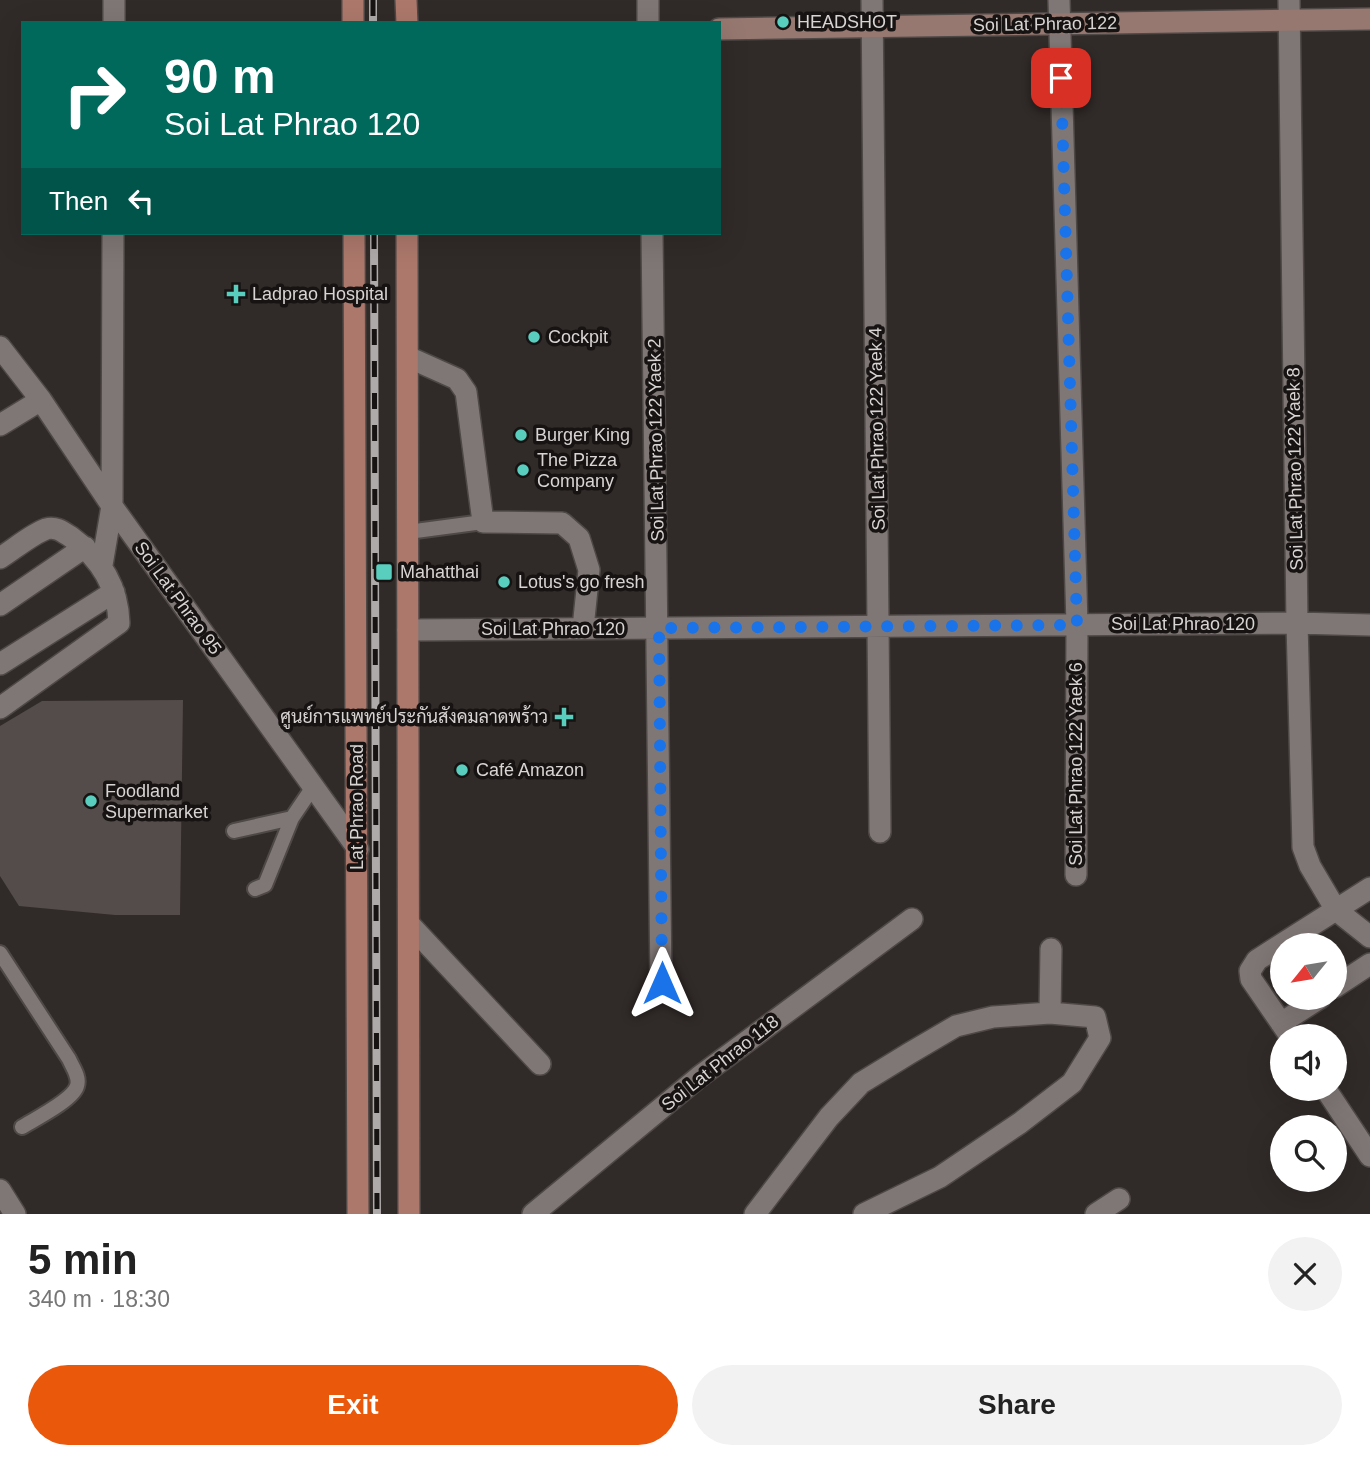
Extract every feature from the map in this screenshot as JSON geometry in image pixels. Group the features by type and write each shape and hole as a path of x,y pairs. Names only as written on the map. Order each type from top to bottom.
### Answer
{"main road":[{"path":"353,0 353,21"},
{"path":"406,0 407,21"},
{"name":"Lat Phrao Road","path":"354,235 358,1214"},
{"path":"407,235 409,1214"}],"street":[{"path":"114,0 114,21"},
{"path":"648,0 649,21"},
{"name":"Soi Lat Phrao 122 Yaek 4","path":"872,0 880,832"},
{"name":"Soi Lat Phrao 122 Yaek 6","path":"1059,0 1077,625 1076,875"},
{"name":"Soi Lat Phrao 122","path":"721,29 1059,24 1290,10 1370,19"},
{"name":"Soi Lat Phrao 122 Yaek 8","path":"1290,10 1297,623 1303,847 1310,866 1336,910"},
{"path":"102,565 113,506 114,235"},
{"name":"Soi Lat Phrao 122 Yaek 2","path":"652,235 662,983"},
{"name":"Soi Lat Phrao 95","path":"0,347 41,400 113,506 358,849"},
{"path":"408,357 457,379 466,392 483,522 562,523 579,538 589,570 583,628"},
{"path":"0,425 41,400"},
{"path":"0,558 47,529 60,529 85,547 102,565 114,592 120,623 0,708"},
{"path":"0,605 85,547"},
{"path":"0,664 114,592"},
{"name":"Soi Lat Phrao 120","path":"408,630 1297,623 1370,625"},
{"path":"1282,1024 1251,979 1250,971 1257,960 1370,888"},
{"path":"1336,910 1370,937"},
{"name":"Soi Lat Phrao 118","path":"533,1214 699,1077 912,919"},
{"path":"409,923 540,1064"},
{"path":"1050,1013 1051,950"},
{"path":"1348,978 1370,964"},
{"path":"1292,1024 1307,1010"},
{"path":"755,1214 829,1117 861,1083 956,1026 993,1017 1050,1013 1094,1017 1101,1038 1072,1083 1020,1123 940,1177 864,1214"},
{"path":"1334,1101 1370,1156"},
{"path":"0,1190 15,1214"},
{"path":"1096,1214 1119,1199"}],"lane":[{"path":"408,532 483,522"},
{"path":"255,889 265,885 292,818 313,787"},
{"path":"234,831 292,818"},
{"path":"0,953 78,1077 77,1089 70,1096 22,1126"}],"building":[{"name":"Foodland Supermarket","path":"183,700 180,915 115,915 19,906 0,876 0,726 42,701"}],"railway":[{"path":"373,0 373,21"},
{"path":"374,235 377,1214"}],"place":[{"name":"HEADSHOT","path":"783,22"},
{"name":"Ladprao Hospital","path":"236,294"},
{"name":"Cockpit","path":"534,337"},
{"name":"Burger King","path":"521,435"},
{"name":"The Pizza Company","path":"523,470"},
{"name":"Mahatthai","path":"384,572"},
{"name":"Lotus's go fresh","path":"504,582"},
{"name":"ศูนย์การแพทย์ประกันสังคมลาดพร้าว","path":"564,717"},
{"name":"Café Amazon","path":"462,770"},
{"name":"Foodland Supermarket","path":"91,801"}],"route":[{"path":"662,983 659,628 1077,625 1061,78"}]}
